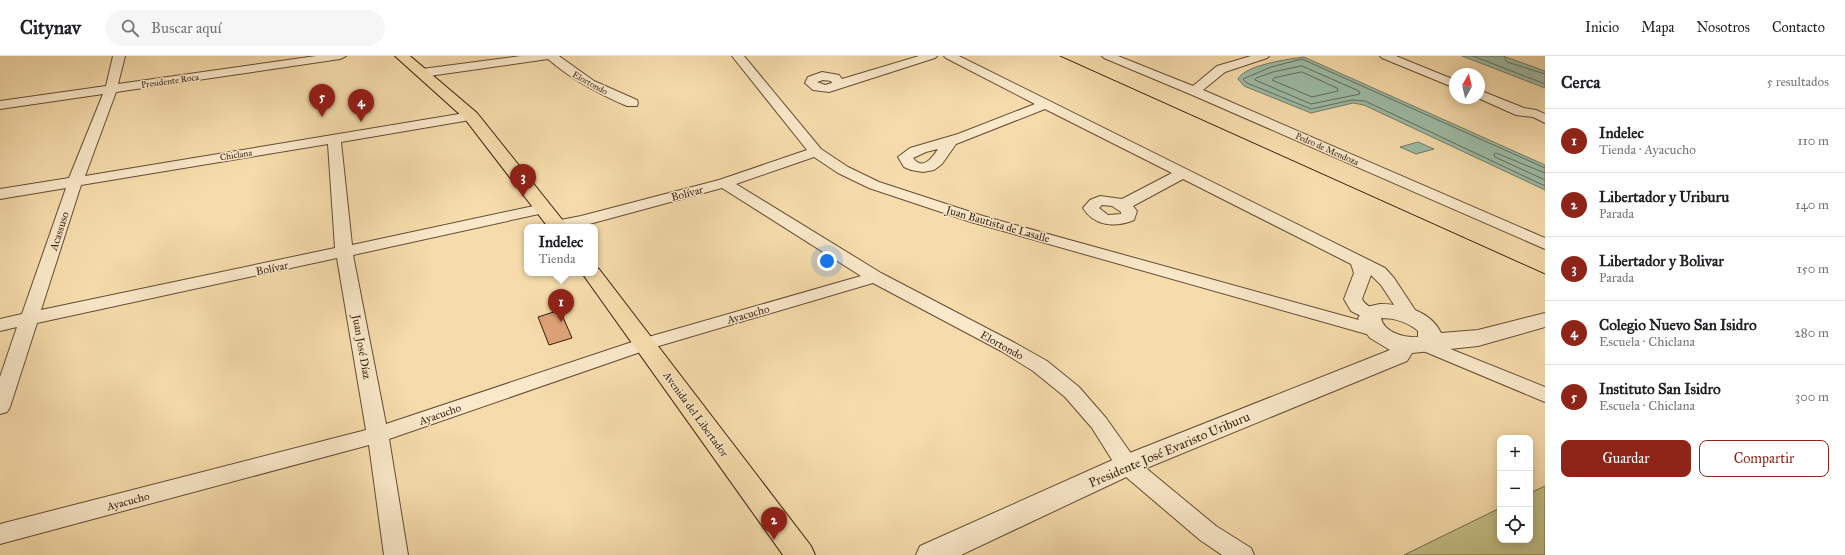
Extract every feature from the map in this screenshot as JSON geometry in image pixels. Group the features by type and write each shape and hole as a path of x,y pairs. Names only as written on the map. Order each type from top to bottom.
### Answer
{"main road":[{"path":"402,56 471,116 555,224"},
{"name":"Avenida del Libertador","path":"594,276 800,555"}],"street":[{"name":"Acassuso","path":"0,407 75,182 111,89 119,56"},
{"name":"Presidente Roca","path":"0,105 340,56"},
{"path":"422,73 546,56"},
{"name":"Elortondo","path":"552,56 564,68 582,80 605,92 632,103"},
{"name":"Juan Bautista de Lasalle","path":"738,56 816,152 843,170 874,185 976,219 1305,311 1372,321"},
{"path":"839,84 931,56"},
{"path":"950,56 1379,272 1388,282 1418,334"},
{"name":"Pedro de Mendoza","path":"1108,56 1194,91 1545,244"},
{"path":"1227,67 1231,62 1246,56"},
{"path":"1194,91 1210,77 1227,67 1263,56"},
{"path":"1386,56 1449,82"},
{"path":"1485,97 1521,112 1515,114 1522,120 1536,123 1545,120"},
{"path":"951,141 1046,104"},
{"name":"Chiclana","path":"0,194 471,116"},
{"name":"Juan José Díaz","path":"334,139 344,252 378,436 396,555"},
{"name":"Bolívar","path":"567,224 724,183 816,152"},
{"path":"1122,205 1183,173"},
{"name":"Elortondo","path":"724,183 875,277 1008,347 1040,366 1072,392 1099,423 1127,465 1208,533 1242,555"},
{"name":"Bolívar","path":"0,325 543,209"},
{"path":"1359,261 1362,273 1353,299 1357,307 1372,321 1380,311 1386,310 1418,334 1545,395"},
{"name":"Ayacucho","path":"0,534 378,436 645,344 875,277"},
{"path":"1418,334 1478,338 1545,320"},
{"name":"Presidente José Evaristo Uriburu","path":"932,555 1127,465 1399,354 1418,334"}],"shaded area":[{"path":"1545,486 1545,555 1404,555 1497,509 1497,543 1533,543 1533,492"}],"water":[{"path":"1462,56 1503,56 1545,71 1545,88"},
{"path":"1304,57 1545,165 1545,190 1364,105 1353,103 1311,113 1244,86 1238,79 1242,74 1258,66"},
{"path":"1418,142 1434,149 1416,154 1400,147"}],"building":[{"path":"560,310 572,338 549,345 538,317"}],"tram line":[{"path":"1060,56 1545,274"}],"place":[{"name":"Instituto San Isidro","path":"322,117"},
{"name":"Colegio Nuevo San Isidro","path":"361,122"},
{"name":"Libertador y Bolivar","path":"523,197"},
{"name":"Indelec","path":"561,322"},
{"name":"Libertador y Uriburu","path":"774,540"}]}
